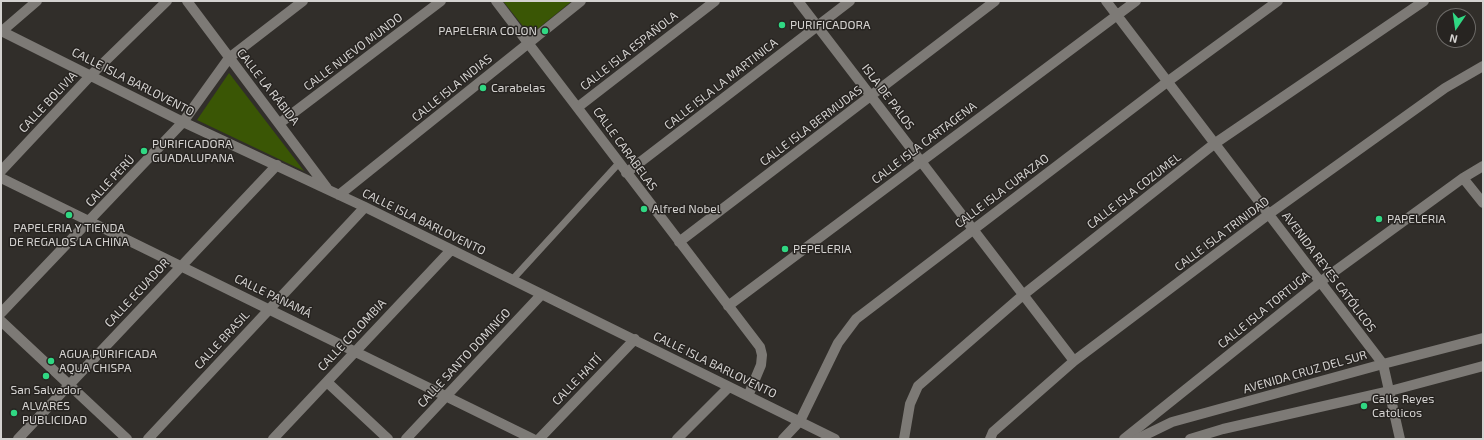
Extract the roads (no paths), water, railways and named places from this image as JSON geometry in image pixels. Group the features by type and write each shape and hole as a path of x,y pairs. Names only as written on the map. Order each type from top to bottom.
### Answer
{"street":[{"path":"1,31 37,1"},
{"name":"CALLE BOLIVIA","path":"1,171 91,75 167,1"},
{"name":"CALLE LA RÁBIDA","path":"187,1 328,189"},
{"name":"CALLE PERÚ","path":"1,313 183,122 229,58 303,1"},
{"name":"CALLE NUEVO MUNDO","path":"280,123 441,1"},
{"name":"CALLE CARABELAS","path":"496,1 760,347 762,355 761,366 748,396"},
{"name":"CALLE ISLA INDIAS","path":"339,195 581,1"},
{"name":"CALLE ISLA ESPAÑOLA","path":"578,107 715,1"},
{"name":"ISLA DE PALOS","path":"798,1 1074,362"},
{"name":"CALLE ISLA LA MARTINICA","path":"626,173 850,1"},
{"name":"CALLE ISLA BERMUDAS","path":"679,242 995,1"},
{"name":"AVENIDA REYES CATÓLICOS","path":"1106,1 1383,364 1400,439"},
{"name":"CALLE ISLA CARTAGENA","path":"728,306 1136,1"},
{"name":"CALLE ISLA CURAZAO","path":"783,439 800,422 838,343 856,319 1167,82 1278,1"},
{"name":"CALLE ISLA COZUMEL","path":"904,439 910,404 918,386 1023,295 1214,144 1424,1"},
{"name":"CALLE ISLA BARLOVENTO","path":"1,31 183,122 366,207 541,295 635,339 835,439"},
{"name":"CALLE ISLA TRINIDAD","path":"990,439 993,432 1074,362 1269,214 1445,88 1483,66"},
{"name":"CALLE ECUADOR","path":"18,439 277,165"},
{"name":"CALLE ISLA TORTUGA","path":"1124,439 1320,282 1463,178 1483,166"},
{"name":"CALLE PANAMÁ","path":"1,178 534,439"},
{"path":"1463,178 1483,204"},
{"name":"CALLE BRASIL","path":"148,439 366,207"},
{"name":"CALLE COLOMBIA","path":"273,439 451,250"},
{"name":"CALLE SANTO DOMINGO","path":"406,439 541,295"},
{"path":"1,321 127,439"},
{"name":"AVENIDA CRUZ DEL SUR","path":"1137,439 1172,422 1483,338"},
{"name":"CALLE HAITÍ","path":"539,439 635,339"},
{"path":"1190,439 1223,429 1390,391 1483,366"},
{"path":"326,382 388,439"},
{"path":"677,439 729,387"}],"lane":[{"path":"512,280 619,163"}],"place":[{"name":"PURIFICADORA","path":"782,25"},
{"name":"PAPELERIA COLON","path":"545,31"},
{"name":"Carabelas","path":"483,88"},
{"name":"PURIFICADORA GUADALUPANA","path":"144,151"},
{"name":"Alfred Nobel","path":"644,209"},
{"name":"PAPELERIA Y TIENDA DE REGALOS LA CHINA","path":"69,215"},
{"name":"PAPELERIA","path":"1379,219"},
{"name":"PEPELERIA","path":"785,249"},
{"name":"AGUA PURIFICADA AQUA CHISPA","path":"51,361"},
{"name":"San Salvador","path":"46,376"},
{"name":"Calle Reyes Catolicos","path":"1364,406"},
{"name":"ALVARES PUBLICIDAD","path":"14,413"}]}
